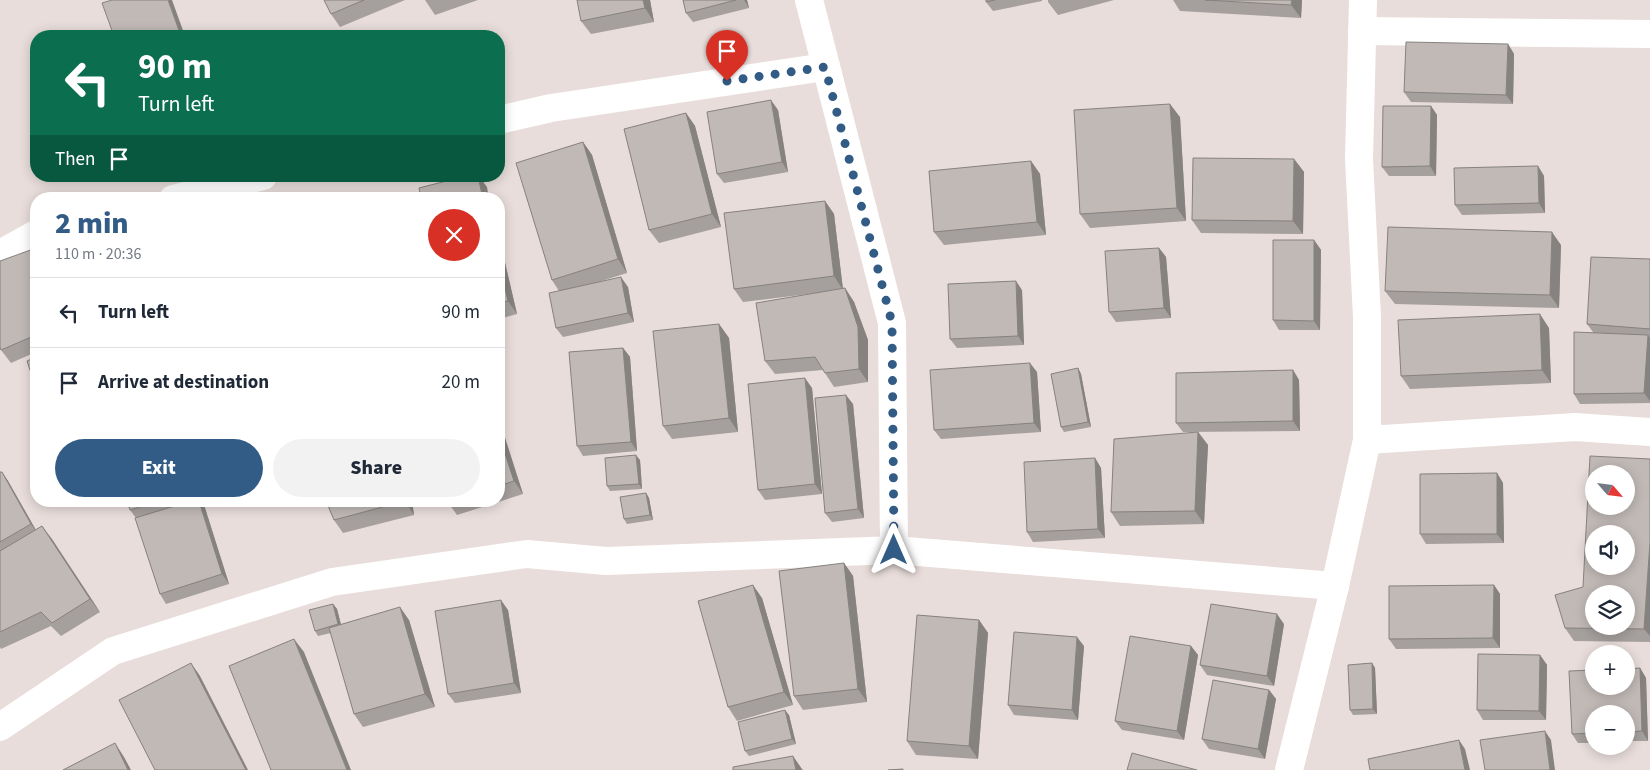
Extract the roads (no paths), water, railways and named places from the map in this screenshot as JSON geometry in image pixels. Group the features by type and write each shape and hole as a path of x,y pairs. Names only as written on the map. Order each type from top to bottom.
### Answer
{"street":[{"path":"809,0 892,323 894,550"},
{"path":"1289,770 1335,586 1366,440 1367,317 1359,159 1363,0"},
{"path":"1362,31 1650,34"},
{"path":"505,119 552,108 825,67"},
{"path":"200,192 240,182"},
{"path":"0,254 30,237"},
{"path":"1366,440 1575,427 1650,432"},
{"path":"0,727 113,651 332,582 526,554 606,561 894,550 1335,586"}]}
